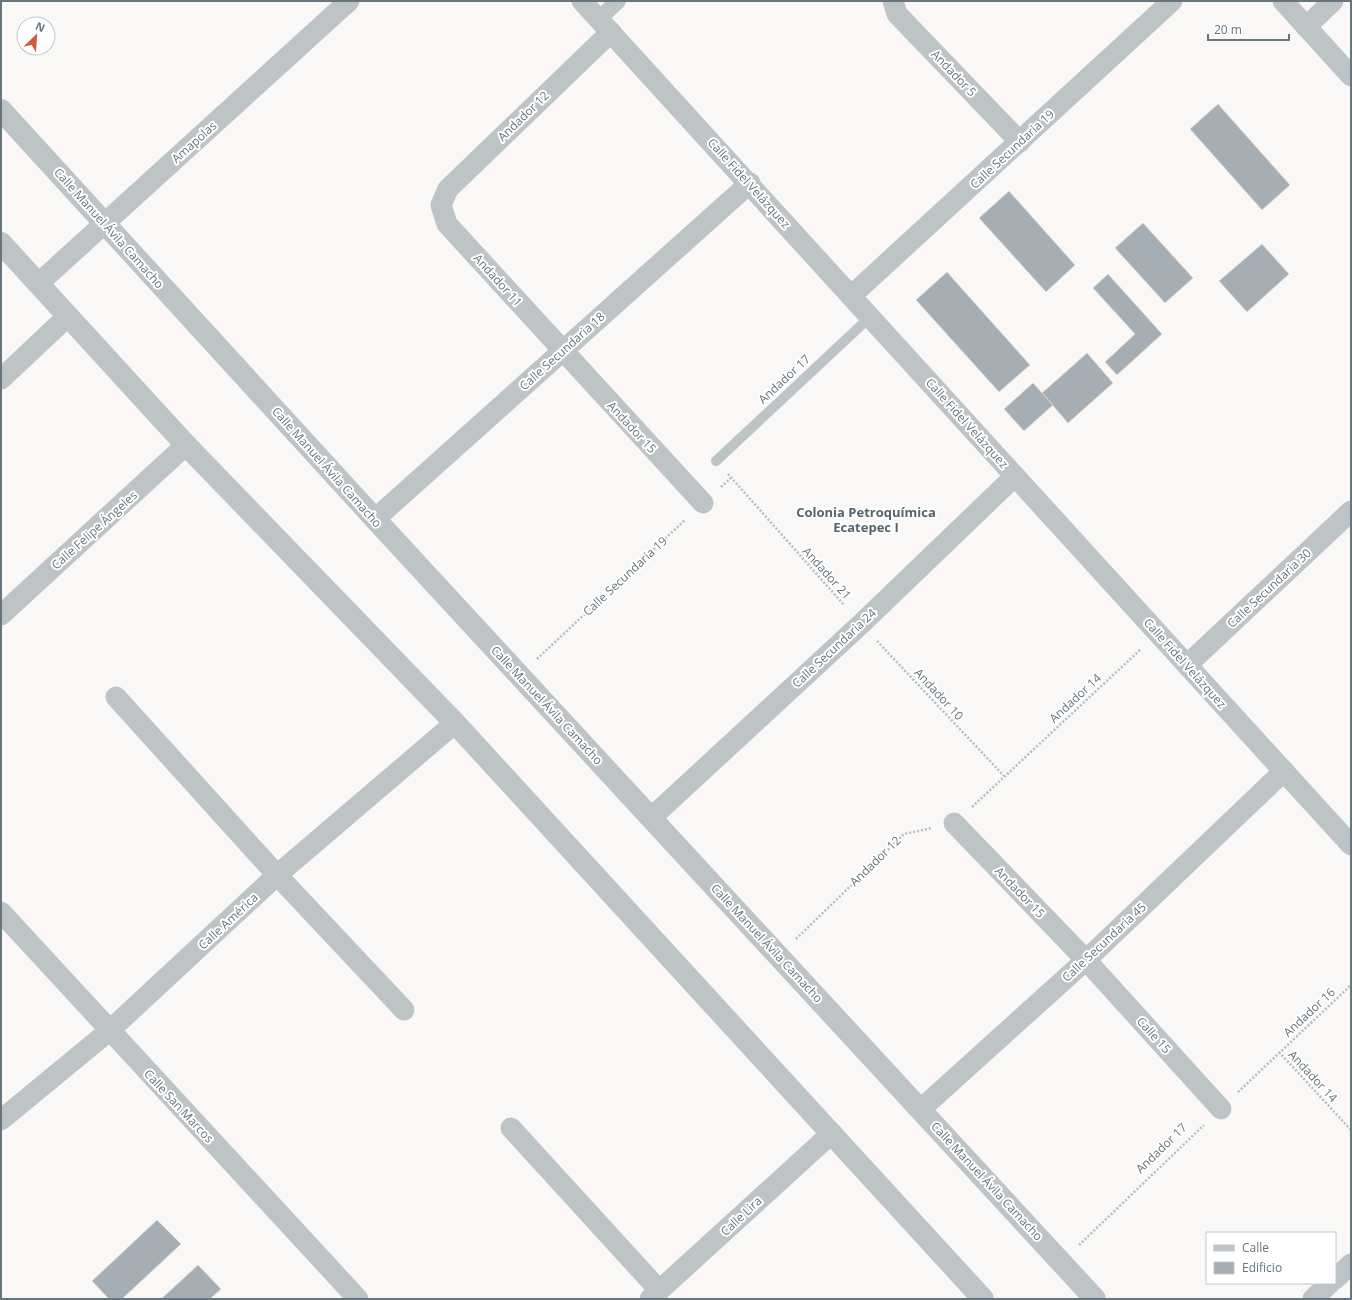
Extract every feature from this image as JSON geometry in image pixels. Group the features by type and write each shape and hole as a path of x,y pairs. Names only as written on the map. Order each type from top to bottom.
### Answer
{"street":[{"name":"Amapolas","path":"39,283 349,1"},
{"name":"Calle Fidel Velázquez","path":"582,1 750,183 870,317 1351,845"},
{"path":"605,26 618,1"},
{"name":"Andador 5","path":"893,1 897,14 1020,142"},
{"name":"Calle Secundaria 19","path":"851,296 1172,1"},
{"path":"1283,1 1351,76"},
{"path":"1306,26 1333,1"},
{"name":"Andador 12","path":"441,206 448,189 605,26"},
{"name":"Calle Manuel Ávila Camacho","path":"1,110 375,519 1095,1299"},
{"name":"Calle Secundaria 18","path":"375,519 750,183"},
{"name":"Andador 11","path":"441,206 447,224 562,351"},
{"path":"1,243 186,445 455,723 983,1299"},
{"path":"1,379 68,316"},
{"name":"Andador 15","path":"562,351 703,503"},
{"name":"Calle Felipe Ángeles","path":"1,615 186,445"},
{"name":"Calle Secundaria 24","path":"651,818 861,624 1015,476"},
{"name":"Calle Secundaria 30","path":"1187,665 1348,521"},
{"path":"116,697 277,875 404,1010"},
{"name":"Calle América","path":"1,1120 109,1031 277,875 455,723"},
{"name":"Calle Secundaria 45","path":"921,1109 1086,960 1284,771"},
{"name":"Andador 15","path":"954,823 1086,960"},
{"name":"Calle San Marcos","path":"1,912 109,1031 358,1299"},
{"name":"Calle 15","path":"1086,960 1221,1109"},
{"path":"512,1128 655,1295"},
{"name":"Calle Lira","path":"655,1295 832,1133"},
{"path":"1336,1278 1351,1264"},
{"path":"1313,1299 1329,1284"}],"lane":[{"name":"Andador 17","path":"716,461 870,317"}],"path":[{"name":"Andador 21","path":"716,461 861,624"},
{"name":"Calle Secundaria 19","path":"520,675 731,478"},
{"name":"Andador 10","path":"861,624 1004,776"},
{"name":"Andador 14","path":"1004,776 1158,633"},
{"path":"954,823 1004,776"},
{"name":"Andador 12","path":"778,956 904,834 954,823"},
{"name":"Andador 16","path":"1279,1052 1351,985"},
{"name":"Andador 14","path":"1279,1052 1351,1130"},
{"name":"Andador 17","path":"1062,1262 1279,1052"}],"building":[{"path":"1218,104 1290,185 1262,210 1190,129"},
{"path":"1009,191 1075,265 1046,292 979,218"},
{"path":"1143,223 1193,278 1165,303 1115,248"},
{"path":"1262,244 1289,274 1247,312 1219,281"},
{"path":"947,272 1030,365 999,392 916,300"},
{"path":"1108,274 1162,334 1117,375 1105,362 1135,334 1093,288"},
{"path":"1087,353 1113,383 1068,423 1042,393"},
{"path":"1033,383 1053,405 1024,431 1004,409"},
{"path":"157,1220 181,1244 122,1299 109,1299 92,1281"},
{"path":"198,1265 221,1289 210,1299 161,1299"}],"district":[{"name":"Colonia Petroquímica Ecatepec I","path":"866,520"}]}
